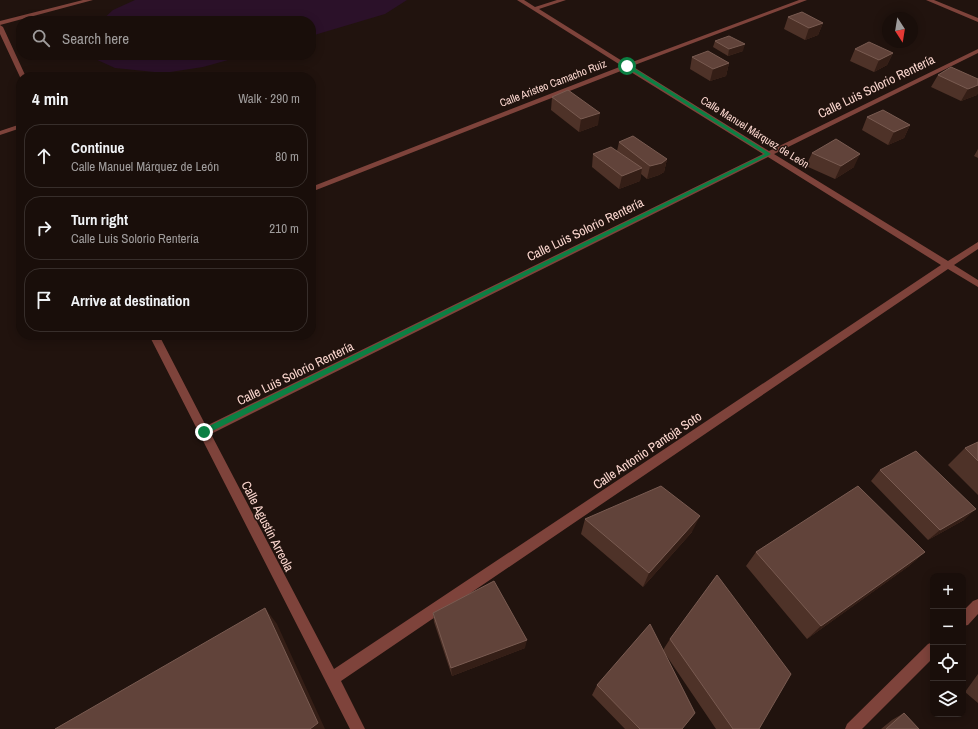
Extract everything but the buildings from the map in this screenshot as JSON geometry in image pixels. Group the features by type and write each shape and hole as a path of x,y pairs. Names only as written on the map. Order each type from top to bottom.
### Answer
{"street":[{"path":"27,16 90,0"},
{"name":"Calle Manuel Márquez de León","path":"520,0 978,284"},
{"path":"535,9 564,0"},
{"name":"Calle Aristeo Camacho Ruiz","path":"316,188 627,66 804,0"},
{"path":"929,0 978,20"},
{"path":"0,23 16,19"},
{"path":"0,27 21,72"},
{"name":"Calle Luis Solorio Rentería","path":"204,432 978,51"},
{"path":"0,133 16,128"},
{"name":"Calle Antonio Pantoja Soto","path":"332,679 978,245"},
{"name":"Calle Agustín Arreola","path":"157,340 358,729"},
{"path":"966,617 978,605"},
{"path":"852,729 930,653"}],"shaded area":[{"path":"135,0 407,0 385,14 316,35 316,16 106,16 113,10"},
{"path":"97,60 228,60 203,67 170,72 115,68"}],"route":[{"path":"204,432 768,154 627,66"}]}
